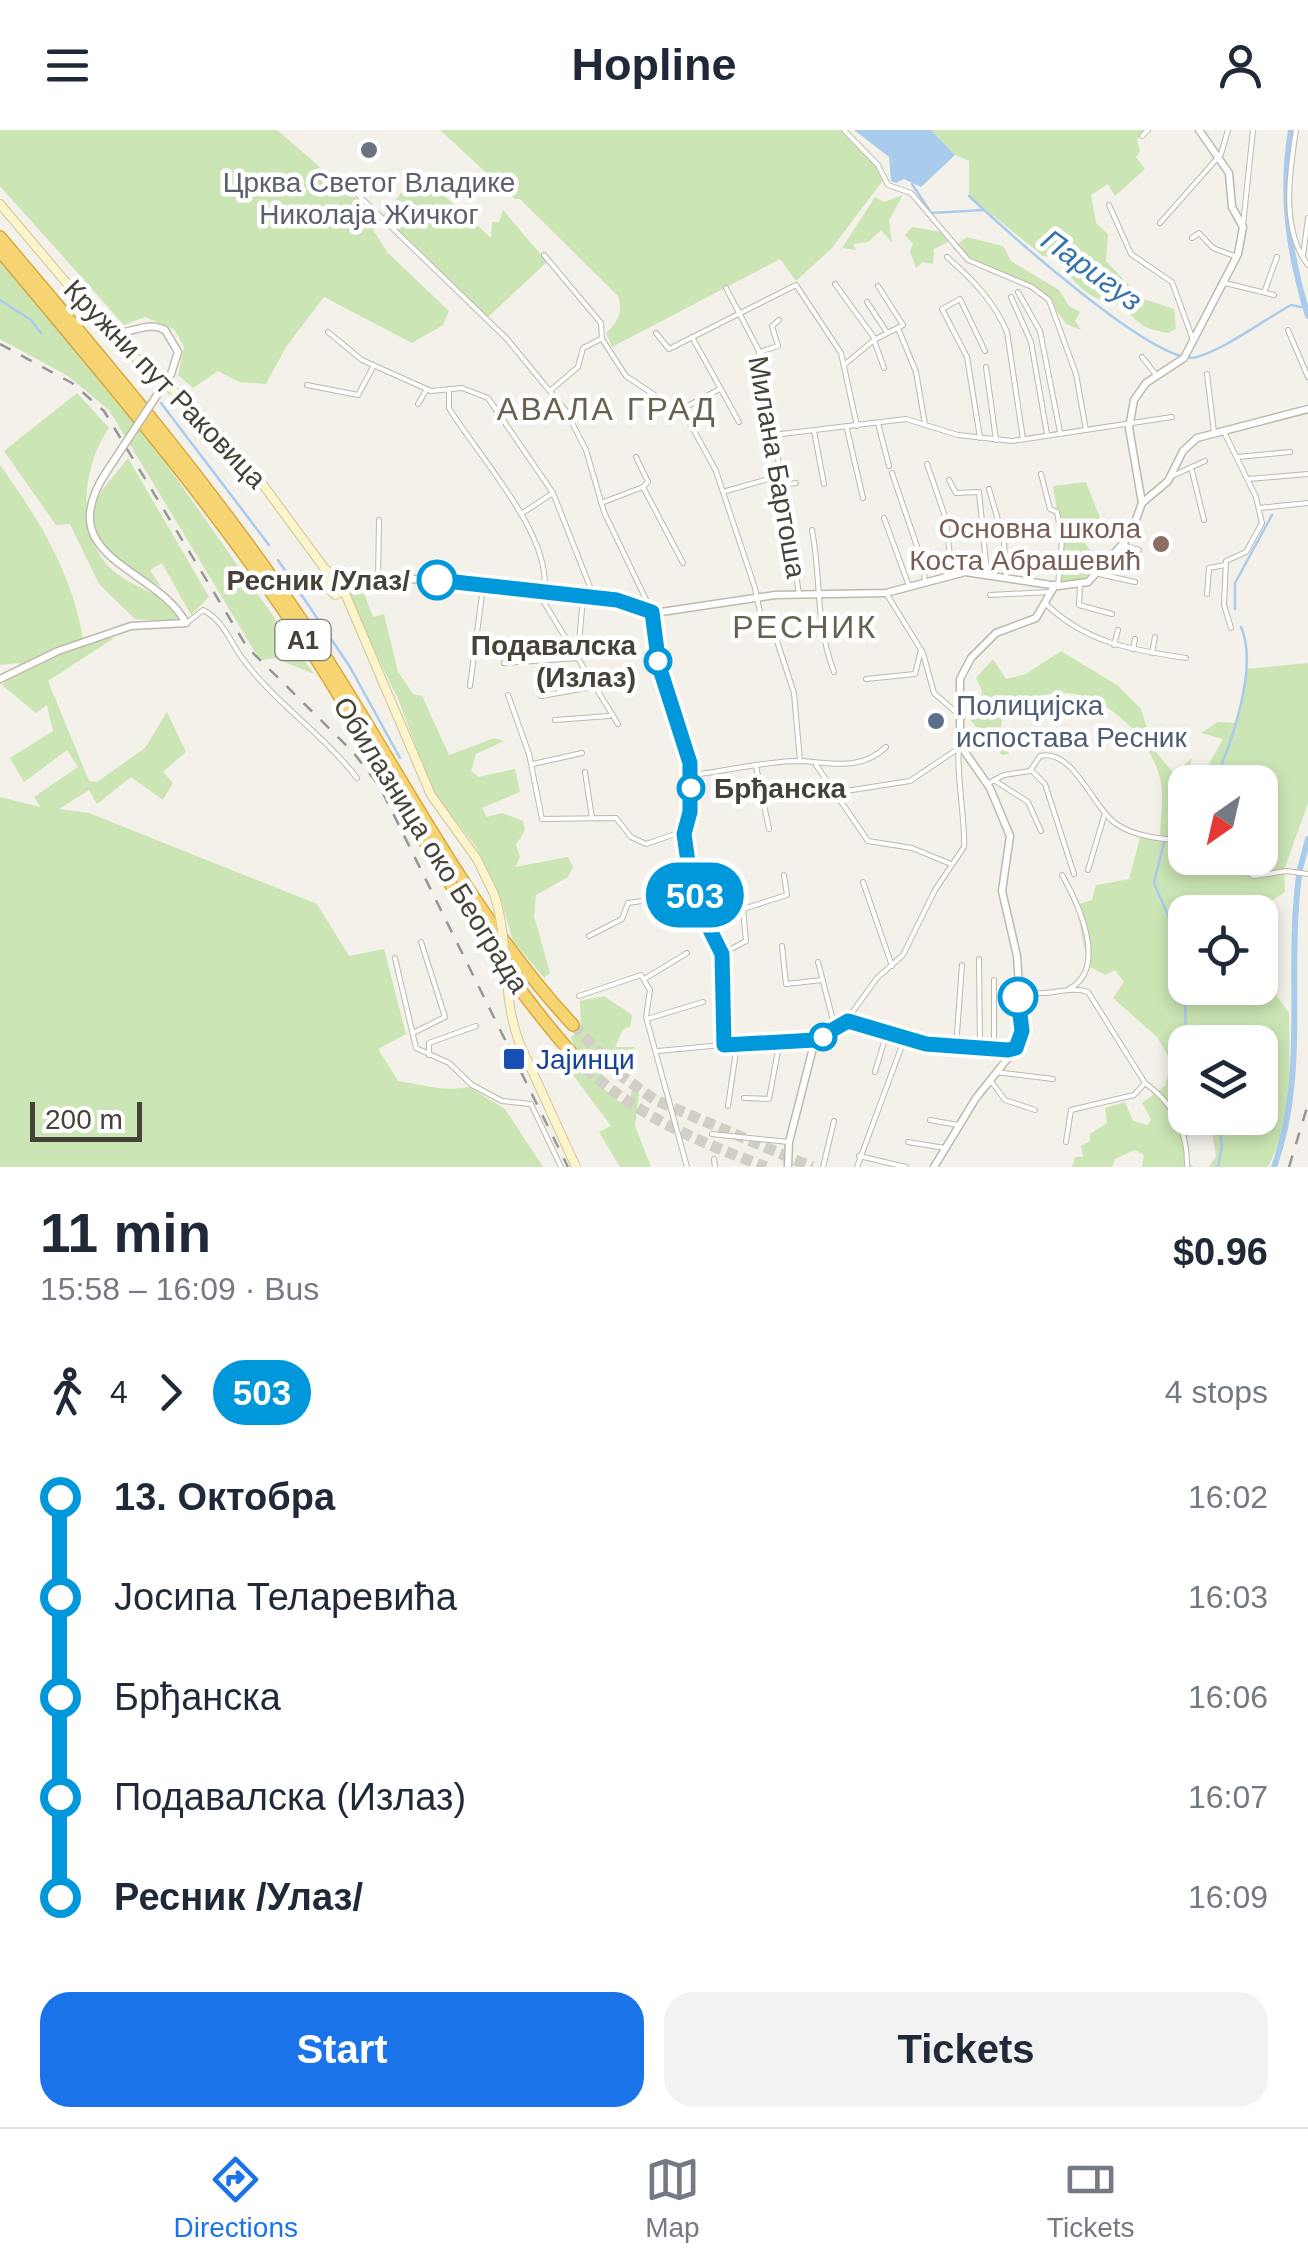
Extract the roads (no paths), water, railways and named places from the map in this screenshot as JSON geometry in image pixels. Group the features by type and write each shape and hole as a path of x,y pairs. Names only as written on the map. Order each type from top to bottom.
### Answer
{"highway":[{"name":"Обилазница око Београда","path":"0,238 163,433 251,548 361,712 478,902 572,1025"},
{"name":"Обилазница око Београда","path":"0,251 149,429 242,552 337,693 496,958 574,1056"}],"main road":[{"name":"Кружни пут Раковица","path":"0,204 119,344 198,412 246,462 340,587 378,664 431,796 477,859 494,894 501,927 504,984 520,1042 576,1167"},
{"name":"Кружни пут Раковица","path":"325,569 329,585 340,587"}],"street":[{"path":"844,130 878,164 886,183 911,193 963,256 1049,300 1076,374 1086,430"},
{"path":"1142,136 1148,130"},
{"path":"1199,130 1229,173 1232,207 1242,227"},
{"path":"1160,224 1220,156 1228,130"},
{"path":"1142,503 1128,424 1138,393 1185,355 1221,282 1238,257 1252,130"},
{"path":"1296,130 1291,212 1295,247 1305,253"},
{"path":"352,190 514,346 551,390 583,443 600,504 652,612 659,666 691,775 690,812 684,831 695,893 722,954 724,1045"},
{"path":"1109,205 1131,254 1172,282 1192,337"},
{"path":"1308,218 1308,266"},
{"path":"1192,238 1199,233 1212,248 1238,257"},
{"path":"544,254 601,323 602,339 626,376 680,410 725,491 763,628 777,641 796,702 800,761"},
{"path":"947,257 971,278 1007,332 1023,440"},
{"path":"1264,292 1277,257"},
{"path":"1221,282 1274,294"},
{"path":"834,284 874,340 884,368"},
{"path":"656,334 668,350 793,285 837,345 857,427"},
{"path":"878,286 900,326 916,372 925,424"},
{"name":"Милана Бартоша","path":"726,288 759,352 799,594"},
{"path":"1018,292 1030,308 1050,368 1060,432"},
{"path":"1011,296 1031,342 1047,434"},
{"path":"980,438 968,360 942,308 960,299 985,351"},
{"path":"867,302 887,332"},
{"path":"759,352 778,344 772,326 779,320"},
{"path":"106,330 116,334 151,324 171,334 178,356 171,374 107,471 92,506 99,546 121,569 169,598 186,623"},
{"path":"844,366 874,340 900,326"},
{"path":"119,344 132,330"},
{"path":"132,330 130,347 137,360"},
{"path":"1288,330 1308,377"},
{"path":"328,332 374,365 426,389 464,388 488,398 553,493 594,597"},
{"path":"692,338 738,422"},
{"path":"551,390 578,367 583,348 602,339"},
{"path":"1142,357 1158,376"},
{"path":"307,384 358,395 374,365"},
{"path":"986,367 996,440"},
{"path":"1207,374 1214,432"},
{"path":"680,410 720,388"},
{"path":"418,404 426,389"},
{"path":"450,389 449,408 521,514 546,573 540,603 560,622 598,686 609,716 618,724"},
{"path":"990,595 1080,585 1099,574 1124,545 1142,503 1170,477 1187,446 1214,432 1308,409"},
{"path":"774,435 906,419 980,438 1023,440 1172,417"},
{"path":"878,423 923,564 925,582"},
{"path":"847,428 864,498"},
{"path":"1223,430 1248,479 1262,523 1247,550 1229,557 1224,565 1224,605 1231,628"},
{"path":"814,431 824,484"},
{"path":"1237,457 1290,452"},
{"path":"600,504 648,482 636,457"},
{"path":"1170,477 1192,471 1205,462"},
{"path":"927,464 946,520 952,575"},
{"path":"1192,471 1204,520"},
{"path":"658,1051 815,1040 846,1021 876,978 907,949 944,874 965,843 960,815 960,679 971,658 999,632 1030,623 1055,588 1062,541 1057,512 1050,509 1041,474"},
{"path":"1248,479 1308,474"},
{"path":"725,491 779,476"},
{"path":"950,480 956,493 978,492 987,573"},
{"path":"781,485 796,483"},
{"path":"643,487 682,564"},
{"path":"989,488 1004,542 1006,576"},
{"path":"521,514 553,493"},
{"path":"1259,508 1308,503"},
{"path":"884,518 909,586"},
{"path":"378,580 379,520"},
{"path":"812,530 818,566 816,594 834,672"},
{"path":"1124,545 1138,550"},
{"path":"1207,594 1209,568 1224,565"},
{"path":"340,587 356,581 419,578 594,597 652,612 757,597 886,593 952,575 987,573 1055,588"},
{"path":"1099,574 1136,582"},
{"path":"470,686 484,585"},
{"path":"1080,585 1079,605 1112,614"},
{"path":"886,593 921,650 932,690 958,714"},
{"path":"578,658 583,596"},
{"path":"1046,605 1078,631 1114,645 1186,658"},
{"path":"0,679 58,651 131,626 186,623 207,611 256,673 332,747 357,778"},
{"path":"1114,645 1118,630"},
{"path":"1155,637 1155,653"},
{"path":"1133,649 1135,639"},
{"path":"866,679 915,674 921,650"},
{"path":"504,663 578,658"},
{"path":"541,696 598,686"},
{"path":"508,695 531,764 542,818 618,819 631,837 644,844 684,831"},
{"path":"555,720 609,716"},
{"path":"691,775 800,761 828,767 861,760 886,747"},
{"path":"958,748 991,782 1024,798 1036,814 1040,831"},
{"path":"833,793 907,782 958,748"},
{"path":"531,764 582,754"},
{"path":"991,782 1031,770 1042,754 1056,757 1105,813 1132,832 1168,838"},
{"path":"816,764 872,844 912,848 937,862 952,864"},
{"path":"756,766 769,829"},
{"path":"1031,770 1046,784 1074,874"},
{"path":"585,772 592,818"},
{"path":"991,782 1010,836 1002,891 1026,991 1080,989 1090,994 1146,1083 1161,1095 1176,1116 1186,1140 1187,1164"},
{"path":"1088,870 1105,813"},
{"path":"937,862 944,874"},
{"path":"692,880 733,872"},
{"path":"1278,872 1308,874"},
{"path":"722,954 746,941 742,910 787,895 784,875"},
{"path":"1062,875 1081,916 1089,956 1082,978 1066,991"},
{"path":"863,882 892,966"},
{"path":"589,936 622,920 628,903 695,893"},
{"path":"412,1033 446,1016 421,942"},
{"path":"782,946 786,984 822,980"},
{"path":"646,978 687,953"},
{"path":"395,958 416,1048 450,1063 472,1086 502,1101 531,1104 561,1167"},
{"path":"979,959 980,1050"},
{"path":"818,962 834,1028"},
{"path":"934,1167 958,1125 1007,1054 1016,1048 1022,1031 1017,964"},
{"path":"956,1048 962,965"},
{"path":"580,996 641,975 646,978 650,990 647,1019 686,1167"},
{"path":"994,980 994,1050"},
{"path":"647,1019 703,1002"},
{"path":"846,1021 904,1040 1007,1054"},
{"path":"428,1055 429,1043 476,1026"},
{"path":"875,1072 886,1035"},
{"path":"788,1167 789,1142 815,1040"},
{"path":"856,1167 904,1040"},
{"path":"728,1106 738,1044"},
{"path":"744,1098 769,1099 779,1045"},
{"path":"996,1072 1054,1079"},
{"path":"990,1080 1005,1100 1035,1110"},
{"path":"1066,1142 1072,1110 1134,1095 1146,1083"},
{"path":"930,1120 958,1125"},
{"path":"823,1167 834,1121"},
{"path":"712,1134 789,1142"},
{"path":"908,1142 945,1148"},
{"path":"860,1156 906,1167"},
{"path":"714,1159 715,1167"}],"water":[{"path":"854,130 931,130 955,155 921,187 904,179 896,183 891,181 889,157"}],"waterway":[{"path":"1291,130 1286,178 1288,224 1308,316"},
{"name":"Паригуз","path":"912,184 931,213 984,210"},
{"name":"Паригуз","path":"969,196 1080,292 1149,341 1177,355 1197,357 1208,353 1291,305 1306,308"},
{"path":"0,300 31,320 41,333"},
{"path":"161,403 269,545"},
{"path":"1235,609 1235,583 1272,515"},
{"path":"278,560 350,667 400,758"},
{"path":"1221,765 1245,684 1246,644 1241,627"},
{"path":"1300,869 1308,839"},
{"path":"1164,842 1154,883 1168,916"},
{"path":"1274,1167 1290,1096 1299,876"},
{"path":"1185,1005 1186,1025"},
{"path":"1218,1167 1220,1135"}],"tunnel":[{"path":"573,1025 623,1077 655,1100 812,1167"},
{"path":"574,1056 639,1109 688,1135 766,1167"}],"railway":[{"path":"0,344 72,383 104,411 247,647 353,752 380,787 568,1167"},
{"path":"1289,1167 1308,1104"}],"place":[{"name":"Црква Светог Владике Николаја Жичког","path":"369,150"},
{"name":"Основна школа Коста Абрашевић","path":"1161,544"},
{"name":"Ресник /Улаз/","path":"437,580"},
{"name":"Подавалска (Излаз)","path":"658,661"},
{"name":"Полицијска испостава Ресник","path":"936,721"},
{"name":"Брђанска","path":"691,788"},
{"name":"Јајинци","path":"514,1059"}],"district":[{"name":"АВАЛА ГРАД","path":"607,409"},
{"name":"РЕСНИК","path":"805,627"}]}
